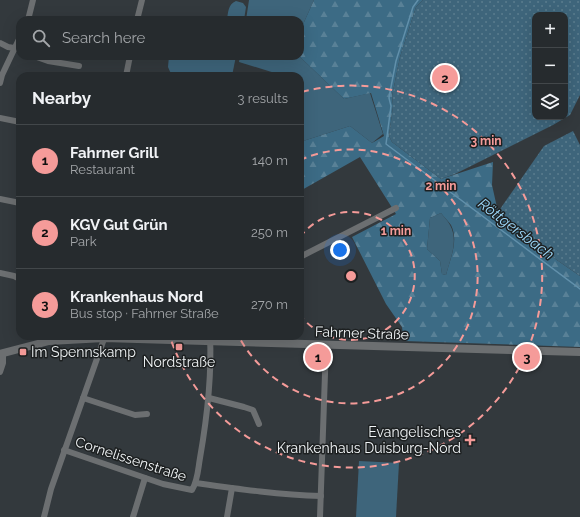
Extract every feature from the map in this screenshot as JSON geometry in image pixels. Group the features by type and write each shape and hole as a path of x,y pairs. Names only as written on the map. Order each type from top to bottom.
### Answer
{"street":[{"path":"29,16 33,0"},
{"path":"138,16 142,0"},
{"path":"0,43 16,49"},
{"path":"0,83 2,75 16,51"},
{"path":"45,60 79,66"},
{"path":"127,72 129,60"},
{"path":"0,118 16,121"},
{"path":"0,199 16,202"},
{"path":"304,255 396,208"},
{"path":"0,273 16,278"},
{"name":"Fahrner Straße","path":"2,353 49,341 63,340"},
{"path":"44,517 50,489 103,340"},
{"path":"196,483 209,398 210,340"},
{"name":"Fahrner Straße","path":"229,340 326,345 580,352"},
{"path":"320,517 326,345"},
{"path":"0,372 3,363 2,353"},
{"path":"82,398 135,415 147,414"},
{"path":"209,398 253,410 259,424"},
{"name":"Cornelissenstraße","path":"64,450 163,484 192,490 196,483 298,495 321,496"},
{"path":"133,517 145,478"},
{"path":"226,517 232,488"}],"shaded area":[{"path":"249,0 314,0 304,22 304,16 247,16"},
{"path":"423,0 580,0 580,95 570,115 568,116 568,12 532,12 532,120 562,120 455,174 441,179 392,142 389,136 393,106 392,96 400,57 416,7"},
{"path":"236,1 243,3 246,7 245,16 228,16 230,6"},
{"path":"169,60 235,60 233,72 170,72 168,67"},
{"path":"239,60 303,60 344,99 370,93 383,134 372,143 350,126 304,141 304,72 272,72 239,62"},
{"path":"573,131 580,145 580,276 551,256 498,212 544,146"},
{"path":"441,213 450,225 454,237 453,250 446,275 442,274 440,261 427,249 430,218"},
{"path":"359,461 399,463 396,517 356,517"}],"green space":[{"path":"314,0 423,0 416,7 400,57 392,96 393,106 389,136 392,142 441,179 493,162 492,185 498,212 551,256 580,276 580,347 404,341 402,327 386,304 352,237 396,214 360,157 304,189 304,141 350,126 372,143 384,136 371,93 344,99 303,60 304,22","holes":["441,213 451,225 454,244 446,275 442,274 440,261 427,249 430,218"]}],"waterway":[{"name":"Röttgersbach","path":"418,0 413,7 396,61 389,98 391,106 386,144 580,289"}],"place":[{"name":"KGV Gut Grün","path":"445,78"},
{"name":"Nordstraße","path":"179,347"},
{"name":"Im Spennskamp","path":"23,352"},
{"name":"Fahrner Grill","path":"318,357"},
{"name":"Krankenhaus Nord","path":"527,357"},
{"name":"Evangelisches Krankenhaus Duisburg-Nord","path":"470,440"}]}
